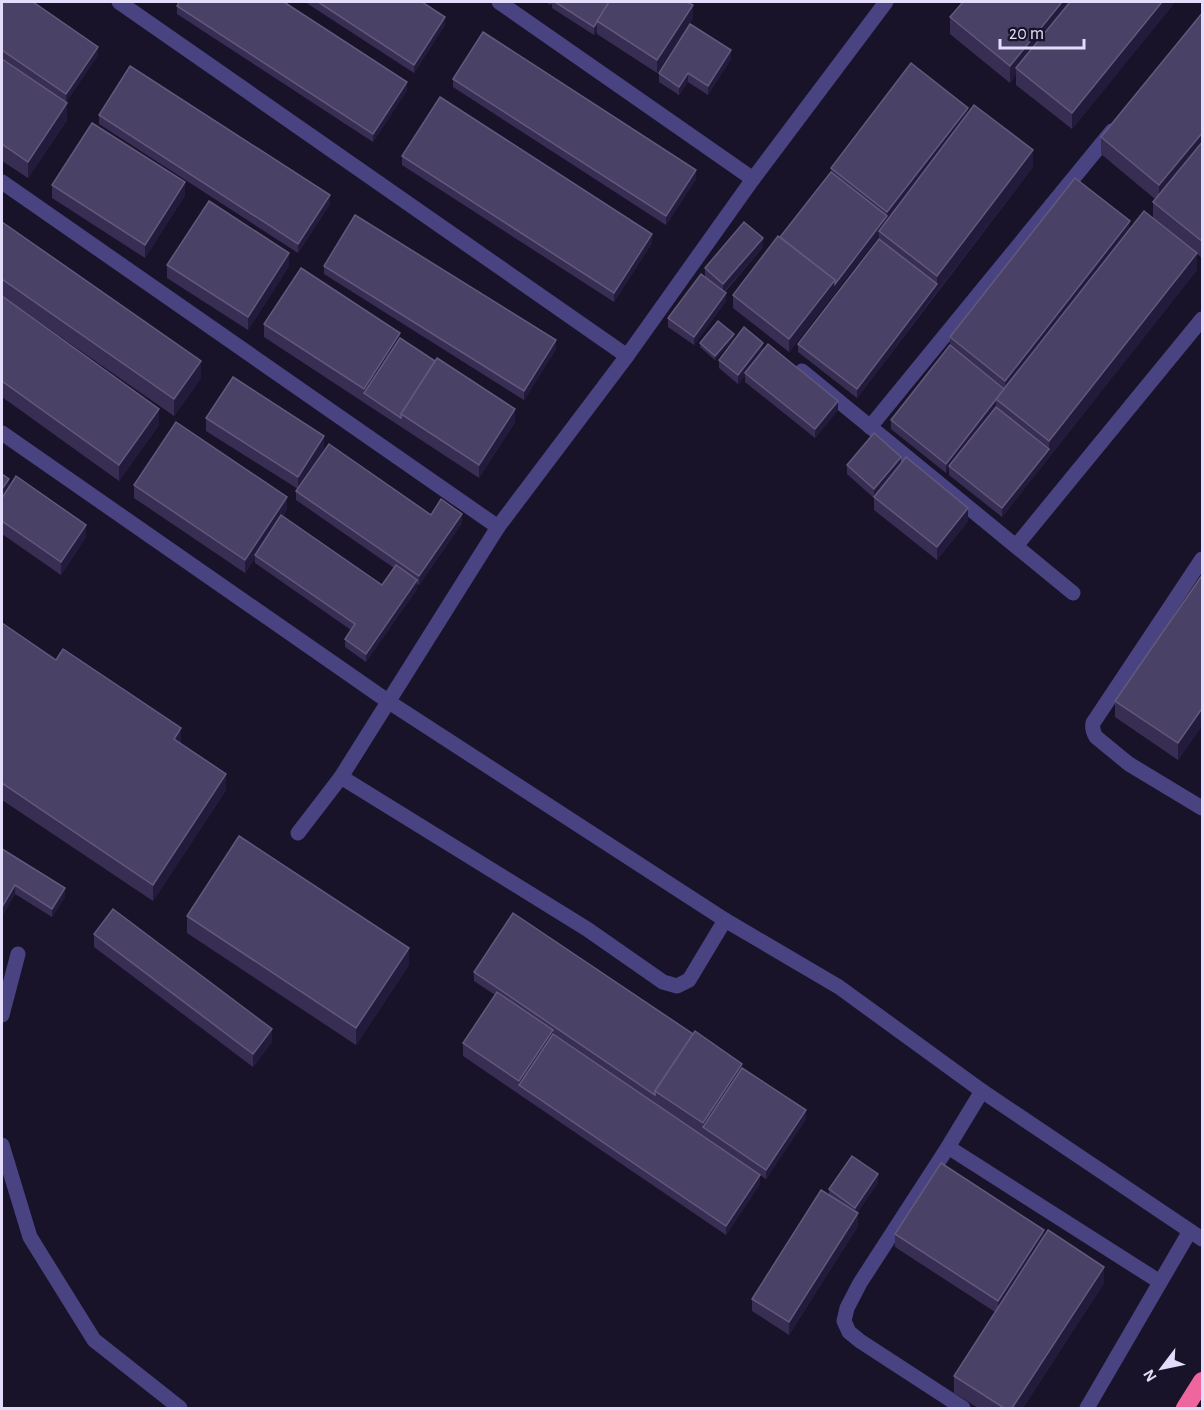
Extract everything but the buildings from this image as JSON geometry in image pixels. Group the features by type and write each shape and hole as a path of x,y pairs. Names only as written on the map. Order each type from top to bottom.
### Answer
{"highway":[{"path":"1185,1408 1203,1381"}],"street":[{"path":"119,2 627,356"},
{"path":"499,2 753,179"},
{"path":"298,833 341,777 498,526 627,356 753,179 886,2"},
{"path":"870,427 1120,121"},
{"path":"2,182 498,526"},
{"path":"1016,546 1203,319"},
{"path":"802,370 1073,594"},
{"path":"2,433 388,702 725,920 839,987 982,1091 1196,1235 1160,1282 1087,1408"},
{"path":"1203,559 1092,726 1096,737 1130,764 1203,808"},
{"path":"341,777 587,929 663,982 677,986 690,980 725,920"},
{"path":"2,1015 18,954"},
{"path":"963,1408 860,1341 849,1332 844,1321 847,1308 860,1283 982,1091"},
{"path":"2,1145 30,1237 94,1340 180,1408"},
{"path":"948,1147 1160,1282"}]}
